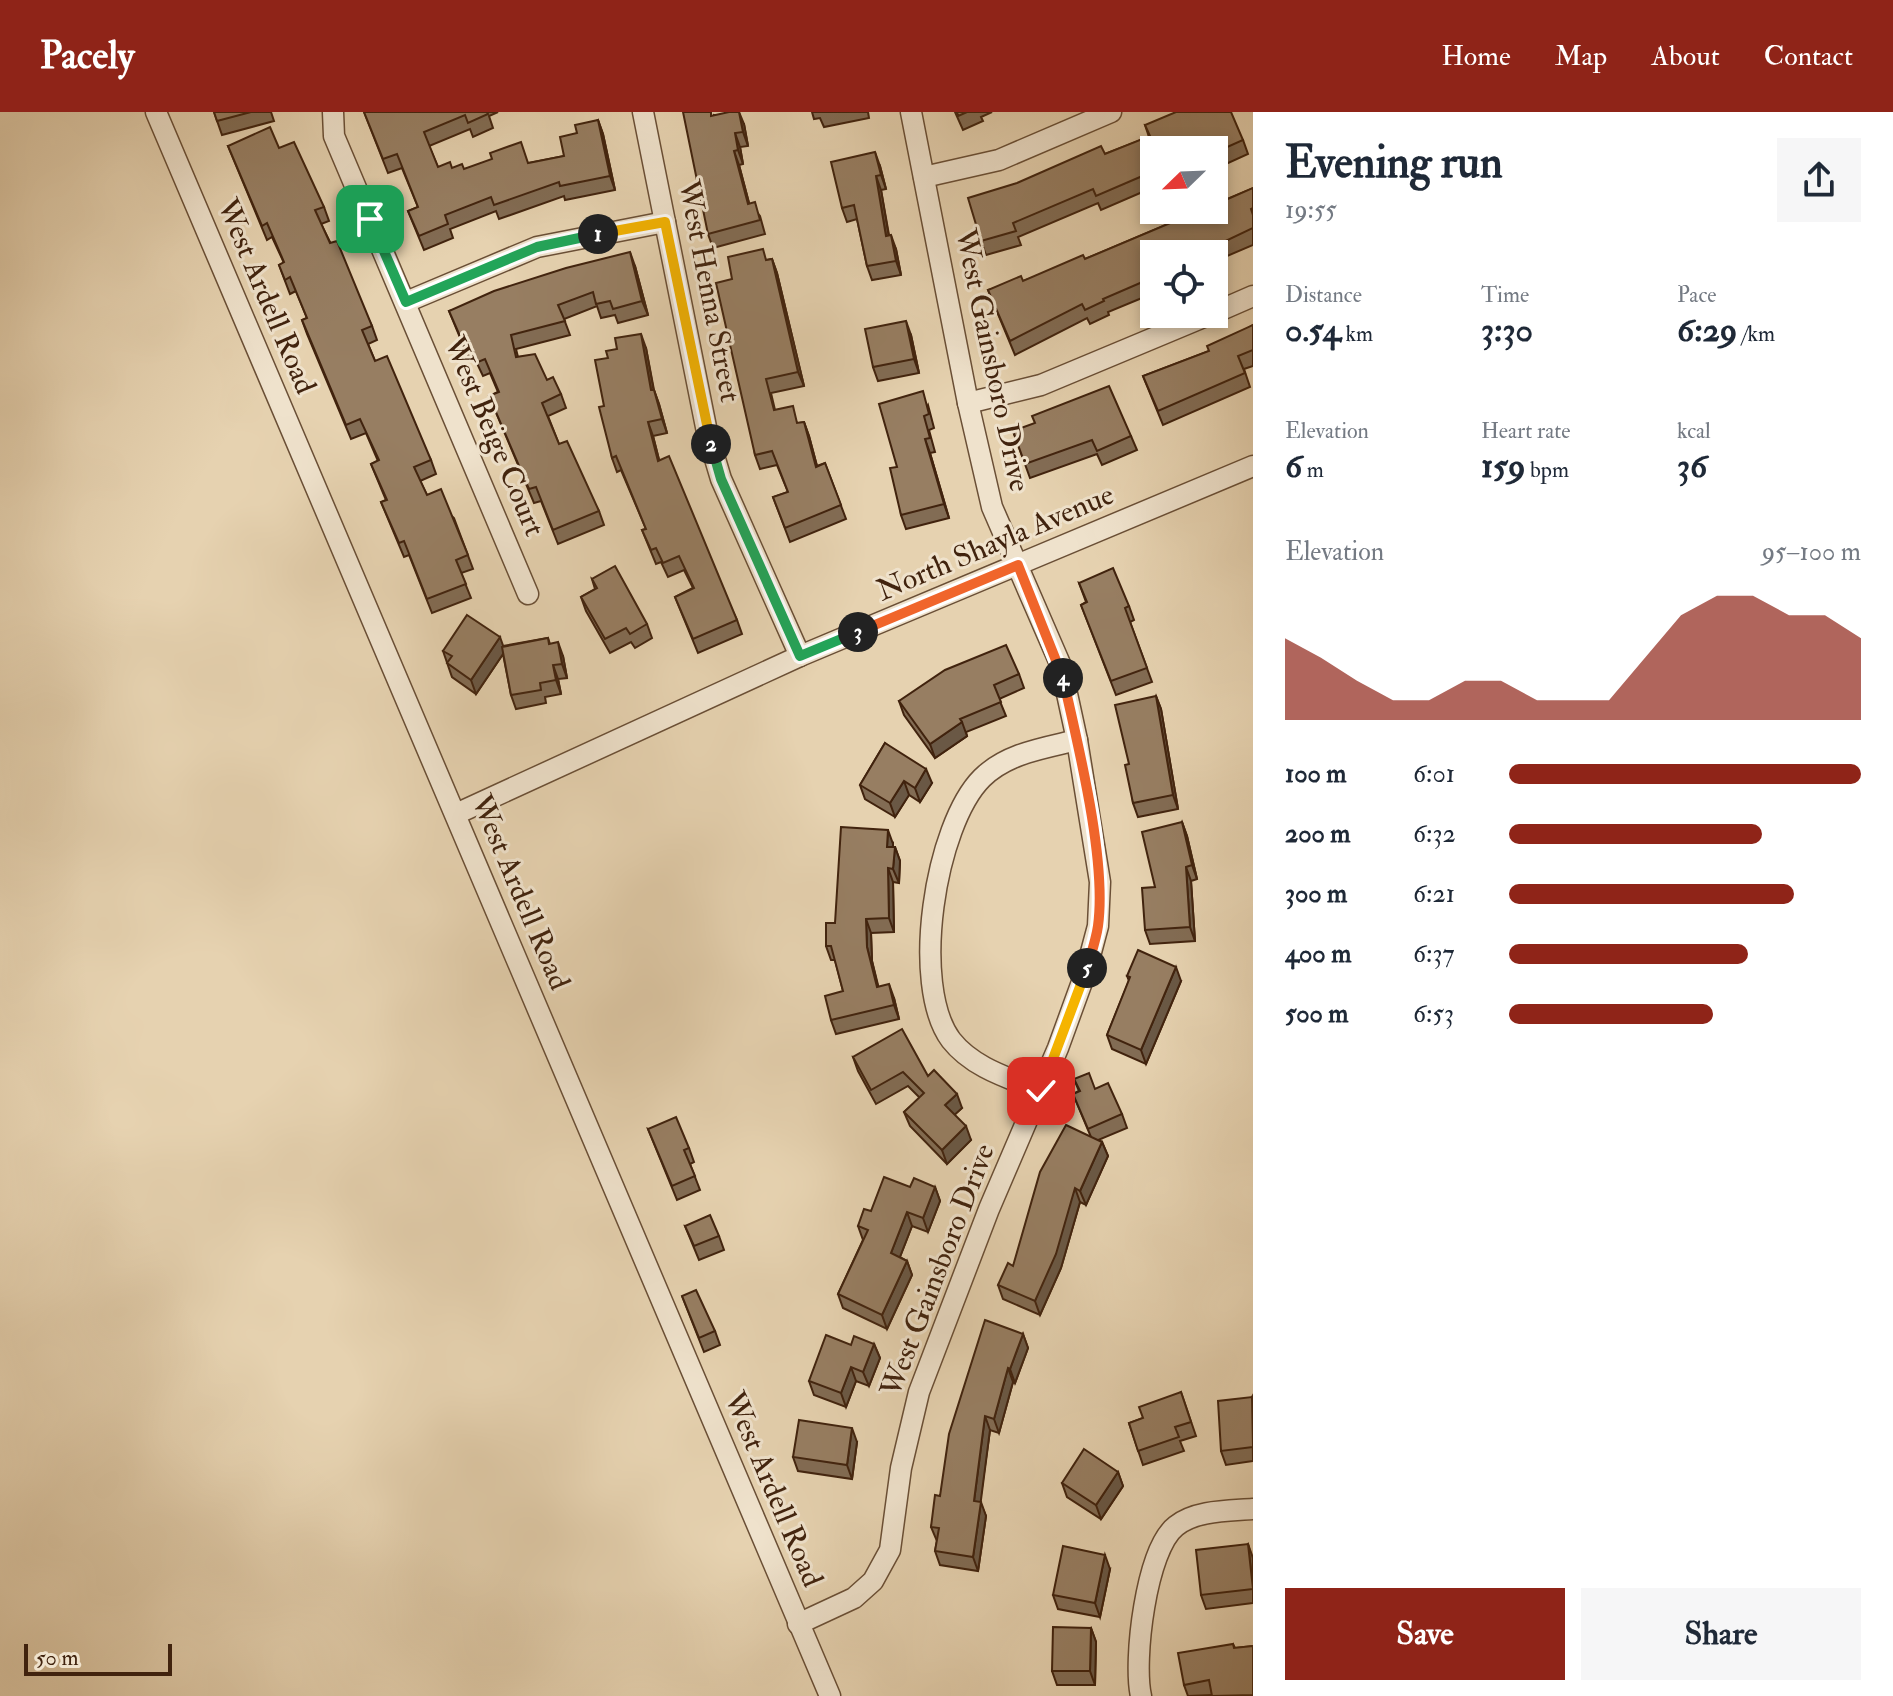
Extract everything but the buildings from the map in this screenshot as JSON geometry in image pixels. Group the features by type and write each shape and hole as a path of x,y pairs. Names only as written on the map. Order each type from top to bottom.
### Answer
{"street":[{"name":"West Ardell Road","path":"156,112 830,1696"},
{"name":"West Beige Court","path":"333,112 334,136 528,594"},
{"name":"West Henna Street","path":"643,112 707,432 721,479 800,656"},
{"name":"West Gainsboro Drive","path":"798,1624 854,1598 873,1581 890,1550 901,1468 919,1392 989,1209 1041,1091 1086,971 1098,926 1100,882 1077,740 1061,666 992,507 968,403 911,112"},
{"path":"924,177 999,160 1111,112"},
{"path":"406,302 537,247 665,222"},
{"path":"1228,306 1253,296"},
{"path":"968,403 1041,385 1176,328"},
{"name":"North Shayla Avenue","path":"456,814 800,656 1253,466"},
{"path":"1041,1091 984,1067 951,1039 939,1017 933,993 934,914 946,848 970,792 983,777 1022,754 1077,740"},
{"path":"1141,1696 1136,1653 1154,1567 1162,1544 1174,1527 1212,1513 1253,1509"}],"route":[{"path":"370,219 406,302 537,247 665,222 707,432 721,479 800,656 1018,565 1061,666 1077,740 1100,882 1098,926 1086,971 1041,1091"}]}
